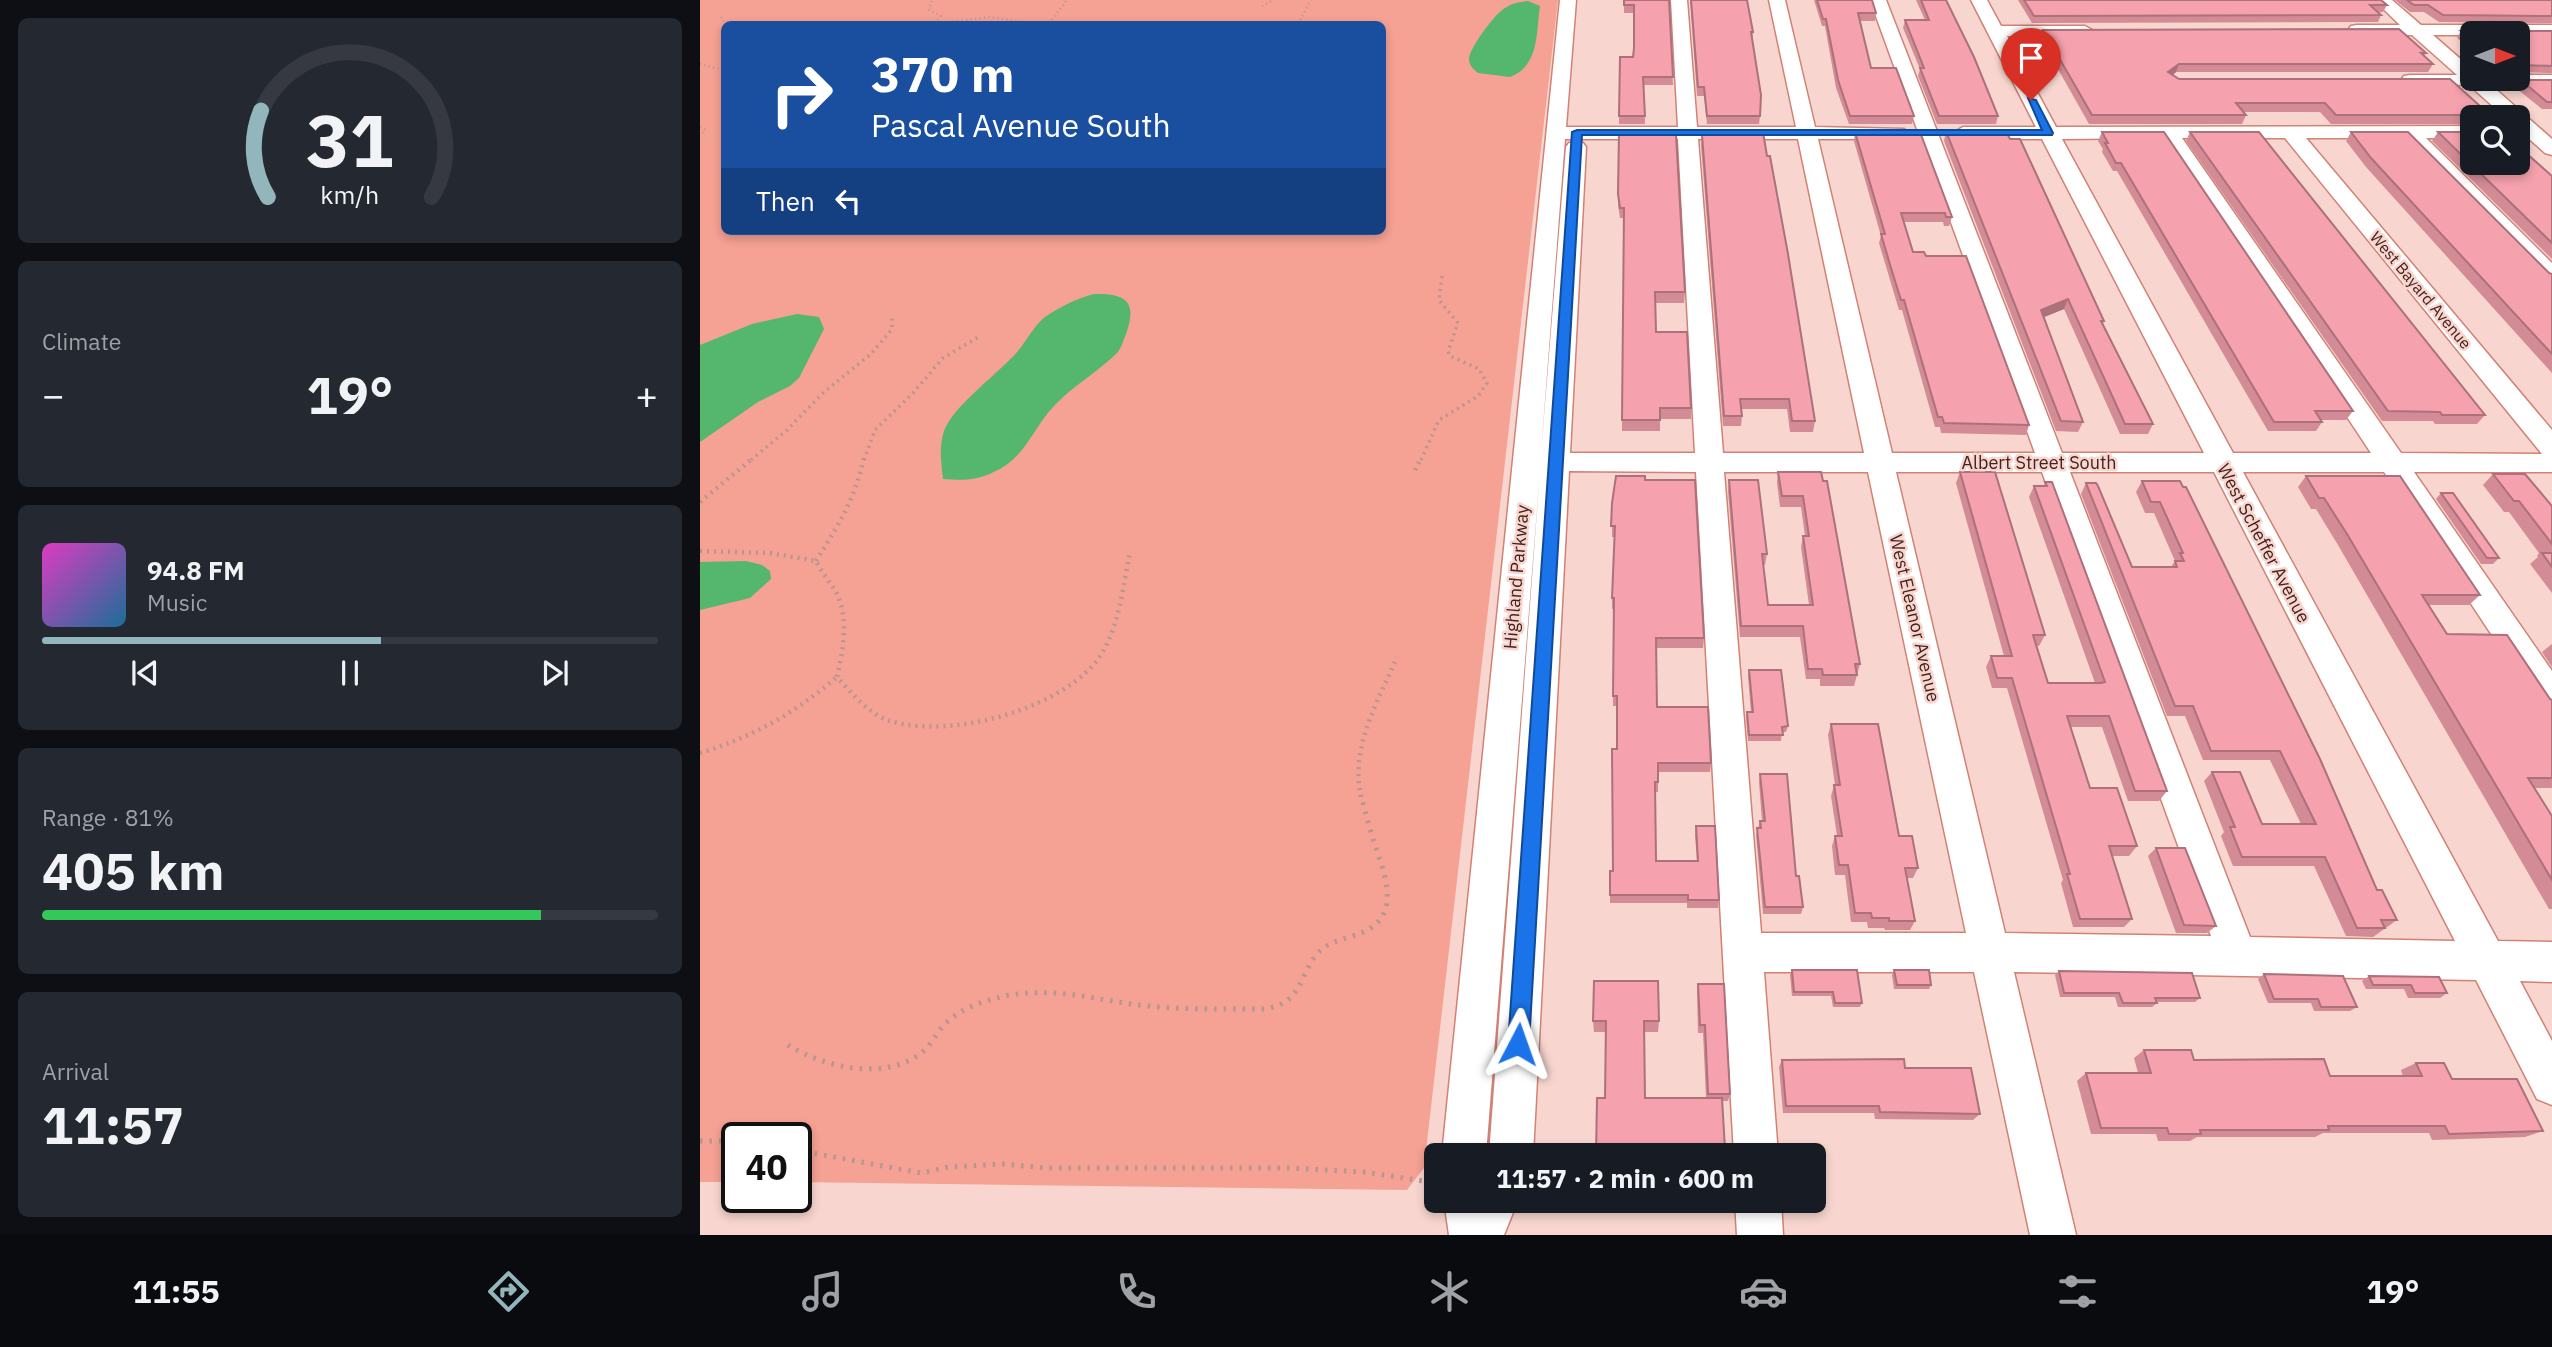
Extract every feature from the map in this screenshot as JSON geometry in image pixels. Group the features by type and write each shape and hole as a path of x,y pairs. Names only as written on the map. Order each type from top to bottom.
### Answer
{"street":[{"name":"Highland Parkway","path":"1512,1143 1558,462 1568,0"},
{"name":"Highland Parkway","path":"1465,1143 1526,462 1586,0"},
{"path":"1679,0 1755,1143"},
{"name":"West Eleanor Avenue","path":"1777,0 2053,1235"},
{"path":"1878,0 2238,957"},
{"name":"West Scheffer Avenue","path":"1979,0 2552,1084"},
{"path":"2382,0 2460,68"},
{"path":"1995,30 2102,30"},
{"path":"2334,30 2552,30"},
{"path":"2385,80 2460,80"},
{"path":"2530,80 2552,80"},
{"path":"2486,91 2502,105"},
{"path":"2530,130 2552,149"},
{"path":"1567,133 2460,132"},
{"path":"2168,133 2552,698"},
{"name":"West Bayard Avenue","path":"2291,133 2552,448"},
{"path":"2410,133 2552,276"},
{"name":"Albert Street South","path":"1526,462 2552,463"},
{"path":"1744,954 1991,952 2552,962"},
{"path":"1469,1213 1472,1235"},
{"path":"1481,1235 1490,1213"},
{"path":"1759,1213 1760,1235"}],"path":[{"path":"1051,21 1067,0"},
{"path":"1262,6 1273,0"},
{"path":"1300,21 1311,0"},
{"path":"932,1 929,10 941,16 937,21"},
{"path":"720,18 724,21"},
{"path":"959,21 984,18 1017,21"},
{"path":"700,64 721,69"},
{"path":"700,127 705,130 700,135"},
{"path":"1415,470 1425,455 1434,426 1442,418 1476,398 1487,383 1479,369 1450,356 1448,351 1458,323 1444,311 1438,300 1442,276"},
{"path":"700,502 787,430 823,393 872,353 892,329 892,316"},
{"path":"816,561 857,490 867,446 875,430 913,393 943,358 980,337"},
{"path":"700,551 770,553 816,561"},
{"path":"836,677 874,713 890,721 918,726 952,724 998,716 1043,700 1075,682 1094,665 1106,646 1130,553"},
{"path":"700,753 735,743 772,727 808,702 836,677 843,651 839,599 823,577 816,561"},
{"path":"788,1045 802,1056 847,1065 882,1067 904,1064 922,1053 945,1024 965,1009 990,1000 1033,992 1082,993 1131,1004 1195,1009 1275,1009 1288,1003 1298,991 1319,951 1334,942 1362,933 1379,922 1388,903 1390,886 1373,843 1359,784 1358,762 1397,657"},
{"path":"700,1141 721,1141"},
{"path":"812,1153 921,1173 948,1167 1004,1164 1045,1168 1288,1168 1364,1172 1424,1181"}],"shaded area":[{"path":"700,0 1558,0 1427,1143 1424,1143 1424,1168 1407,1190 812,1182 812,1122 721,1122 721,1182 700,1182"},
{"path":"1528,1 1540,6 1535,47 1527,65 1510,77 1478,73 1469,59 1482,34 1504,9"},
{"path":"1094,294 1115,295 1130,307 1126,334 1118,351 1055,405 1024,448 1009,463 979,478 943,479 942,437 957,411 1010,360 1045,317 1069,303"},
{"path":"797,314 819,317 824,329 799,378 790,386 758,402 700,442 700,345 752,324"},
{"path":"746,561 762,565 770,571 771,579 750,598 700,610 700,562"}],"building":[{"path":"1624,0 1669,0 1673,77 1643,77 1645,116 1619,116 1620,57 1633,57 1634,48 1634,5 1624,5"},
{"path":"1691,0 1747,0 1761,95 1760,116 1707,116 1704,87 1698,87"},
{"path":"1817,0 1872,0 1876,13 1858,13 1871,68 1896,68 1914,116 1850,116 1838,80 1826,19 1823,19"},
{"path":"1921,0 1946,0 1974,57 1998,116 1939,116 1905,20 1929,20"},
{"path":"2024,0 2381,0 2387,5 2370,5 2381,15 2034,16"},
{"path":"2407,0 2552,0 2552,16 2443,15 2428,5 2414,5"},
{"path":"2399,29 2426,53 2421,53 2433,64 2179,64 2168,72 2179,79 2450,79 2460,91 2479,105 2460,105 2460,115 2336,115 2325,103 2236,103 2246,115 2092,115 2043,30"},
{"path":"2530,31 2552,31 2552,66 2530,65"},
{"path":"2530,80 2552,80 2552,102 2547,102 2530,88"},
{"path":"1619,131 1676,135 1685,292 1655,292 1656,332 1687,332 1691,408 1660,408 1660,420 1622,420 1624,208 1620,208 1618,194"},
{"path":"1946,131 2006,131 2010,139 2020,139 2104,321 2101,321 2153,424 2125,424 2068,299 2041,310 2083,422 2061,421"},
{"path":"1709,132 1763,132 1788,254 1815,421 1792,421 1789,399 1740,399 1742,416 1724,416 1702,135 1710,135"},
{"path":"1855,132 1920,132 1952,217 1946,217 1945,213 1901,213 1913,252 1924,252 1926,256 1966,256 2029,425 1944,423 1942,417 1938,417 1904,300 1901,300 1881,234 1885,234"},
{"path":"2102,132 2164,132 2353,411 2315,411 2322,422 2274,422 2121,163 2116,163"},
{"path":"2190,132 2259,132 2485,415 2388,411"},
{"path":"2351,132 2408,132 2552,274 2552,354 2371,158"},
{"path":"2438,132 2460,132 2460,153"},
{"path":"2530,157 2552,176 2552,243 2482,175 2530,175"},
{"path":"1778,472 1821,472 1823,481 1827,481 1860,664 1855,664 1857,675 1823,675 1822,669 1808,669 1803,626 1741,626 1729,480 1758,480 1767,554 1762,554 1768,605 1813,605 1803,536 1809,536 1803,496 1782,496"},
{"path":"1960,472 1995,472 2045,635 2033,635 2048,683 2105,682 2034,486 2047,486 2045,482 2052,482 2167,791 2135,791 2109,716 2067,716 2090,788 2117,788 2137,846 2109,846 2132,919 2080,919 2067,874 2070,874 2012,678 1997,678 1991,656 2012,656"},
{"path":"2493,474 2525,474 2552,506 2552,544 2519,501 2514,501"},
{"path":"1616,476 1645,476 1645,480 1695,480 1704,638 1656,638 1657,707 1708,707 1711,763 1658,763 1658,782 1655,782 1656,861 1698,861 1696,826 1715,826 1719,900 1688,900 1688,895 1610,895 1610,871 1613,871 1612,749 1617,749 1617,696 1613,696 1612,598 1615,526 1611,526"},
{"path":"2306,476 2400,476 2480,595 2422,595 2447,634 2507,635 2552,700 2552,778 2528,778 2552,816 2552,880 2347,534"},
{"path":"2142,481 2180,481 2183,487 2186,487 2320,759 2377,890 2382,890 2397,920 2381,920 2385,928 2357,928 2325,857 2242,857 2230,827 2235,827 2212,772 2240,772 2262,824 2316,824 2280,751 2211,751 2193,706 2175,706 2086,483 2096,483 2098,486 2132,567 2177,567 2175,561 2184,561 2180,553 2183,553 2160,502 2151,502"},
{"path":"2441,493 2453,493 2499,558 2487,558"},
{"path":"2542,553 2552,553 2552,567"},
{"path":"1749,670 1781,670 1788,726 1782,727 1783,735 1749,735 1747,712 1753,712"},
{"path":"1831,724 1878,724 1899,836 1912,836 1918,868 1905,868 1915,921 1889,921 1889,918 1872,918 1871,913 1855,913 1848,865 1839,865 1835,836 1842,836 1834,785 1840,785"},
{"path":"1760,774 1787,774 1796,876 1799,876 1803,907 1765,907 1757,828 1761,828 1760,821 1765,821"},
{"path":"2156,848 2185,848 2216,926 2184,925"},
{"path":"1792,970 1857,970 1862,1003 1835,1003 1833,992 1794,992"},
{"path":"1894,970 1929,970 1931,985 1897,985"},
{"path":"2059,971 2192,973 2200,998 2155,998 2157,1003 2123,1003 2119,993 2064,993"},
{"path":"2264,974 2343,976 2357,1007 2321,1007 2318,999 2274,999"},
{"path":"2369,976 2439,977 2447,993 2415,993 2411,985 2373,985"},
{"path":"1594,981 1658,981 1659,1021 1644,1021 1645,1098 1722,1098 1725,1143 1596,1143 1597,1098 1605,1098 1606,1021 1593,1021"},
{"path":"1698,984 1724,984 1730,1094 1708,1094 1705,1025 1700,1025"},
{"path":"2144,1050 2191,1050 2194,1060 2324,1059 2330,1076 2422,1076 2416,1063 2444,1063 2452,1079 2517,1079 2543,1131 2449,1134 2445,1126 2328,1126 2329,1130 2200,1130 2201,1134 2169,1134 2167,1128 2101,1128 2086,1073 2151,1073"},
{"path":"1904,1059 1905,1068 1971,1068 1980,1114 1880,1112 1879,1106 1786,1106 1782,1060"}],"route":[{"path":"1518,1044 1558,462 1577,132 2048,133 2031,100"}]}
